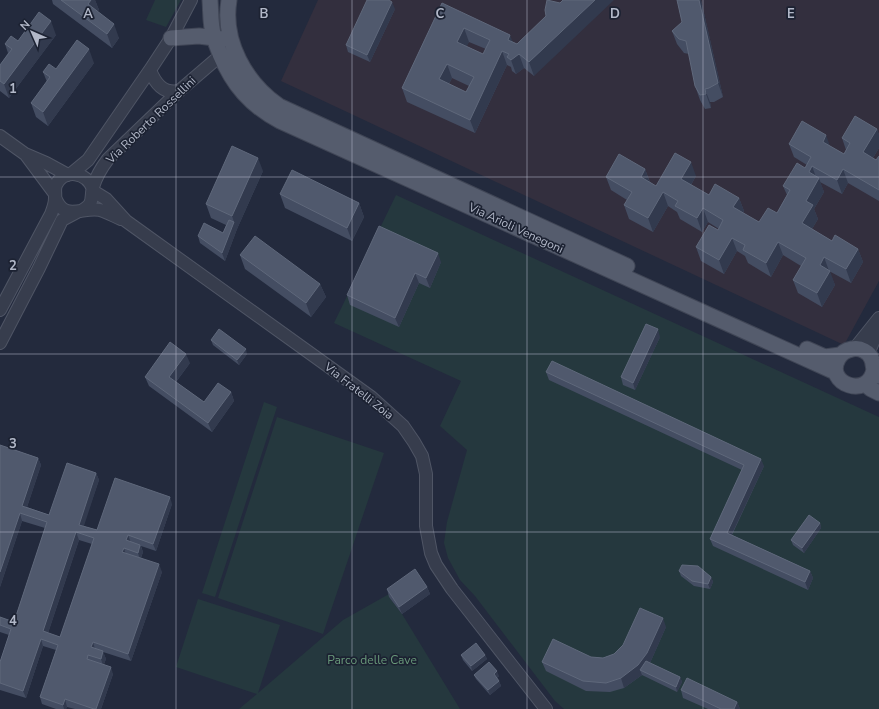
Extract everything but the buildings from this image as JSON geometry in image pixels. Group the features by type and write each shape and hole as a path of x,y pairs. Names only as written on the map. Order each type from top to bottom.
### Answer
{"main road":[{"name":"Via Arioli Venegoni","path":"210,0 214,37 225,66 242,92 253,104 265,113 835,372"},
{"name":"Via Arioli Venegoni","path":"229,0 229,28 236,55 248,77 266,97 279,106 816,354 825,356 840,355"},
{"path":"171,38 199,36 214,37 232,42 221,55"},
{"path":"847,350 862,351 872,358 876,373 865,384 856,387 850,386 840,380 835,372 836,360 847,350"},
{"path":"865,384 879,393"}],"street":[{"name":"Via Roberto Rossellini","path":"0,310 51,214 56,186 60,180 88,160 171,38 191,0"},
{"name":"Via Roberto Rossellini","path":"0,343 62,220 86,208 91,203 93,190 101,169 108,159 179,91 221,55"},
{"path":"150,70 158,86 174,92 179,91"},
{"name":"Via Fratelli Zoia","path":"0,136 25,154 69,175 77,174 84,177 90,182 93,190 106,199 126,221 371,397 403,426 422,456 426,474 426,526 430,553 436,565 452,589 546,709"},
{"name":"Via Fratelli Zoia","path":"25,154 64,209 70,212 99,210 126,221"},
{"path":"862,351 879,318"},
{"path":"862,351 879,328"}],"shaded area":[{"path":"318,0 879,0 879,281 844,345 281,81"}],"green space":[{"path":"155,0 181,0 166,27 146,20"},
{"path":"396,195 879,417 879,709 564,709 555,701 475,596 460,580 448,558 444,543 447,522 467,450 440,426 461,381 334,323"},
{"path":"264,402 277,407 215,597 202,593"},
{"path":"277,417 384,453 323,634 218,598"},
{"name":"Parco delle Cave","path":"389,594 389,597 402,614 460,709 239,709 257,694 176,667 198,599 280,625 258,693 343,620"}]}
